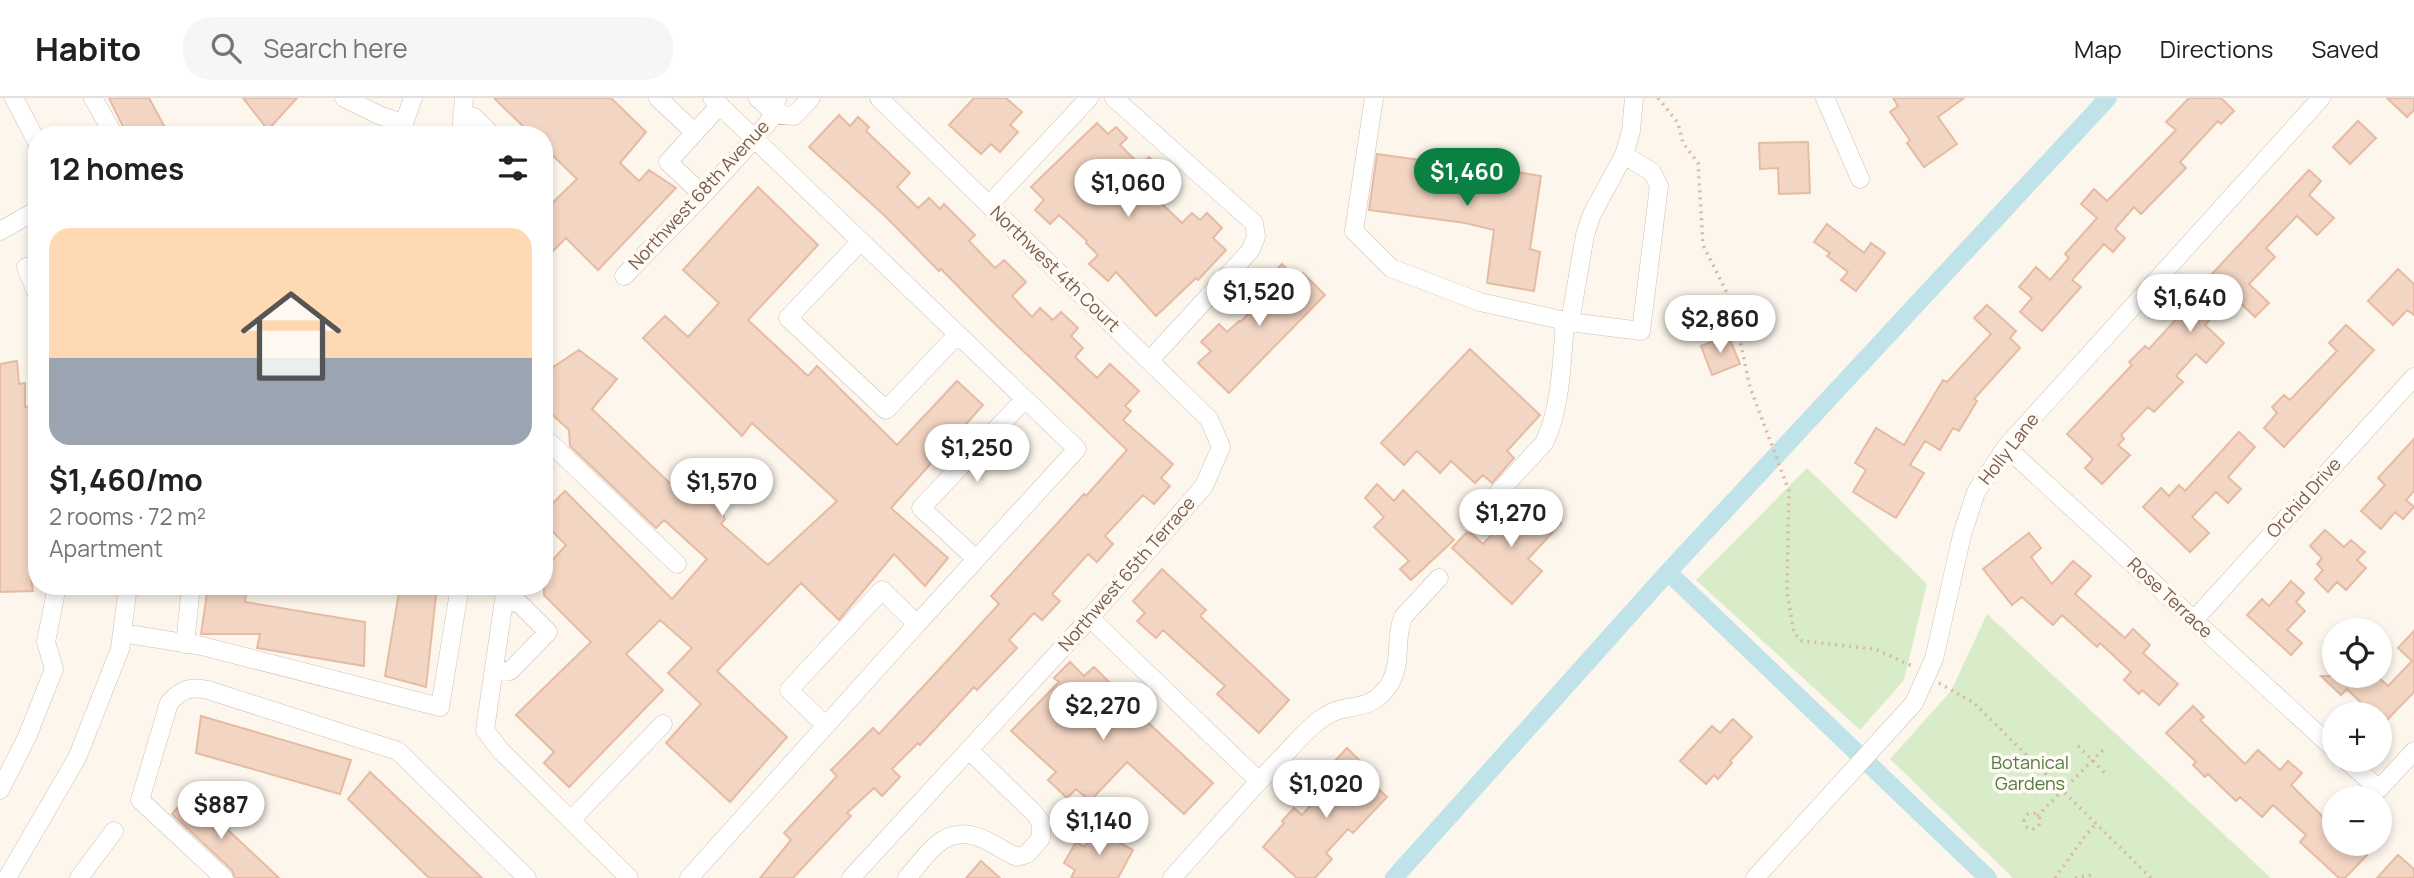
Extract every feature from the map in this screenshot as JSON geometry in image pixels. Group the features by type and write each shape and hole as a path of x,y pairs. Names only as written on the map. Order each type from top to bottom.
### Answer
{"street":[{"path":"14,98 29,126"},
{"path":"93,98 109,126"},
{"path":"344,98 399,126"},
{"path":"406,126 414,98"},
{"path":"658,98 695,133"},
{"path":"758,98 776,106"},
{"name":"Northwest 68th Avenue","path":"624,276 755,138 776,106 794,116 811,98"},
{"name":"Northwest 4th Court","path":"879,98 1209,419 1221,447"},
{"path":"989,205 1088,98"},
{"path":"1114,98 1254,223 1256,237 1250,251 1150,360"},
{"path":"1374,98 1354,231 1391,268 1480,302 1568,322 1641,331 1659,186 1652,173 1624,155"},
{"path":"1470,523 1544,443 1550,430 1585,235 1592,214 1624,155 1631,131 1634,98"},
{"path":"1825,98 1860,179"},
{"name":"Holly Lane","path":"1755,878 1914,703 1934,659 1962,535 1976,492 2006,447 2321,98"},
{"path":"689,878 1077,449 716,102 695,133 668,162 703,195"},
{"path":"462,126 463,106"},
{"path":"463,106 483,126"},
{"path":"0,231 28,215"},
{"path":"861,241 788,318 886,410 958,334"},
{"path":"26,267 28,272"},
{"name":"Orchid Drive","path":"2194,620 2414,377"},
{"path":"976,559 921,508 1024,398"},
{"path":"553,446 677,564"},
{"name":"Northwest 65th Terrace","path":"851,878 1090,618 1204,486 1221,447"},
{"name":"Rose Terrace","path":"2006,447 2322,738"},
{"path":"1172,878 1315,723 1327,714 1369,704 1381,695 1395,674 1403,617 1439,578"},
{"path":"825,725 789,690 882,590 917,624"},
{"path":"0,790 27,737 54,669 47,642 55,595"},
{"path":"7,878 77,758 120,649 127,595"},
{"path":"185,644 190,595"},
{"path":"122,633 185,644 440,707 459,595"},
{"path":"505,595 485,730 500,750 629,878"},
{"path":"494,669 510,671 548,632 519,603 507,595"},
{"path":"1090,618 1259,781"},
{"path":"224,878 140,800 169,704 180,691 193,687 398,751 527,878"},
{"path":"571,820 663,724"},
{"path":"907,878 938,842 953,835 983,839 1017,856 1027,854 1041,838 1041,823 1035,814 969,750"},
{"path":"2360,772 2379,789 2414,751"},
{"path":"79,878 114,831"}],"path":[{"path":"1658,98 1678,123 1683,143 1698,163 1703,245 1732,303 1750,387 1789,491 1787,592 1794,633 1802,641 1875,649 1908,663"},
{"path":"1951,691 1974,703 2151,878"},
{"path":"2078,747 2106,774"},
{"path":"2038,816 2105,748"},
{"path":"2029,813 2038,816 2041,820 2036,828 2025,824 2029,813"},
{"path":"2055,878 2096,824"},
{"path":"2075,878 2091,875 2095,878"}],"green space":[{"path":"1807,468 1927,584 1904,680 1860,730 1696,580"},
{"name":"Botanical Gardens","path":"1987,614 2271,878 2013,878 1890,759 1951,691"}],"building":[{"path":"109,98 149,98 164,126 123,126"},
{"path":"243,98 297,98 272,126 265,126"},
{"path":"494,98 611,98 646,132 620,163 639,181 649,170 676,188 598,270 566,238 553,251 553,202 577,179 553,156 553,126 523,126"},
{"path":"974,98 1006,98 1022,112 1010,125 1018,132 1000,152 991,144 981,154 949,125"},
{"path":"1893,98 1964,98 1938,117 1957,144 1924,167 1907,143 1910,140 1890,112 1898,106"},
{"path":"2189,98 2221,98 2234,111 2221,124 2218,121 2180,162 2186,168 2141,214 2134,207 2115,229 2125,238 2113,252 2104,244 2072,280 2081,287 2042,331 2020,312 2032,298 2019,287 2036,267 2050,280 2069,258 2065,254 2097,218 2081,204 2094,189 2107,201 2176,130 2166,122"},
{"path":"2387,98 2414,98 2414,110 2407,117"},
{"path":"839,115 850,126 858,117 869,127 866,131 910,173 897,187 918,208 929,198 940,209 944,204 975,235 969,241 995,268 1004,260 1026,282 1012,296 1032,317 1040,308 1053,320 1061,312 1078,328 1071,336 1083,348 1075,357 1097,378 1110,364 1139,391 1125,406 1131,411 1123,420 1173,464 1161,478 1170,486 1154,504 1143,495 1105,536 1113,544 1097,562 1088,554 1052,594 1060,601 1042,620 1034,613 1009,640 1017,648 977,690 974,687 920,745 918,743 892,769 900,777 882,796 874,788 847,813 851,816 793,878 760,878 791,840 784,833 837,776 831,770 873,728 879,734 946,662 999,604 991,596 1127,450 941,269 939,271 885,216 809,147"},
{"path":"2358,121 2376,138 2350,164 2333,147"},
{"path":"1097,123 1108,134 1116,127 1127,138 1120,145 1140,165 1149,157 1166,174 1158,182 1170,195 1161,203 1182,223 1192,213 1200,220 1207,213 1222,228 1213,238 1226,250 1198,280 1196,278 1156,316 1116,272 1108,281 1089,264 1098,255 1059,215 1050,224 1035,210 1044,200 1031,187"},
{"path":"1808,142 1810,193 1779,194 1778,168 1760,169 1759,143"},
{"path":"1377,154 1471,167 1470,173 1498,177 1499,169 1541,176 1530,249 1540,252 1534,291 1487,283 1494,230 1465,223 1369,210"},
{"path":"2309,170 2321,181 2309,195 2334,218 2317,235 2297,216 2266,248 2275,257 2249,284 2269,303 2255,317 2232,295 2205,325 2224,343 2206,363 2196,354 2176,376 2183,382 2154,412 2148,407 2121,435 2124,439 2118,445 2130,455 2102,484 2085,468 2093,459 2067,434 2132,365 2129,362 2145,346 2149,349 2214,278 2210,276"},
{"path":"758,187 818,245 748,320 808,376 817,366 897,445 957,381 983,405 891,508 948,558 925,586 894,554 839,620 801,583 717,671 787,737 730,802 666,743 701,704 668,673 692,648 660,620 626,654 663,690 569,787 544,763 554,752 516,715 591,642 544,595 553,595 553,560 566,545 553,532 553,503 565,491 672,599 707,559 664,520 656,528 570,446 569,430 553,415 553,367 579,350 617,379 592,409 679,492 693,479 718,501 725,519 721,524 768,565 837,501 752,423 742,436 643,338 665,316 688,337 719,303 683,270"},
{"path":"1827,224 1864,253 1871,243 1885,253 1856,291 1841,280 1848,272 1827,256 1830,253 1814,242"},
{"path":"1282,264 1296,279 1303,273 1325,295 1229,393 1198,363 1211,351 1201,342 1219,324 1227,332 1267,296 1258,288"},
{"path":"2398,269 2414,284 2414,315 2407,310 2393,325 2368,301"},
{"path":"1987,305 2016,331 2010,338 2020,348 1974,399 1977,401 1959,431 1953,428 1940,450 1925,441 1910,465 1924,473 1896,518 1853,492 1866,470 1855,463 1876,428 1904,445 1943,380 1947,382 1991,334 1974,318"},
{"path":"2346,325 2374,350 2284,447 2264,428 2277,413 2272,407 2284,395 2290,400 2337,351 2329,343"},
{"path":"1728,335 1740,364 1712,375 1701,346"},
{"path":"1470,349 1540,415 1507,451 1514,458 1492,483 1483,475 1475,483 1451,461 1440,473 1417,451 1404,465 1381,443"},
{"path":"17,361 19,384 25,383 25,407 28,407 28,591 0,592 0,364"},
{"path":"2239,432 2255,447 2228,477 2241,489 2228,503 2216,492 2192,517 2209,533 2190,552 2143,507 2161,488 2169,496 2179,485 2185,491"},
{"path":"2414,439 2414,491 2406,500 2414,507 2403,519 2395,512 2381,529 2361,511 2385,485 2378,478"},
{"path":"1377,484 1394,501 1403,490 1454,540 1411,580 1400,569 1409,561 1374,527 1384,517 1365,498"},
{"path":"1532,495 1561,523 1528,559 1542,571 1512,604 1452,548 1466,533 1472,534 1483,544 1520,504 1522,506"},
{"path":"2325,530 2344,547 2351,540 2365,552 2357,560 2366,568 2346,590 2337,582 2328,592 2315,579 2323,570 2317,564 2322,558 2310,546"},
{"path":"2029,533 2041,548 2031,557 2052,584 2073,561 2091,576 2075,594 2125,638 2133,629 2150,645 2143,653 2178,684 2159,705 2142,690 2139,694 2124,680 2131,672 2100,643 2097,647 2062,615 2053,625 2022,597 2012,605 1983,569"},
{"path":"1162,569 1206,610 1200,616 1289,700 1259,733 1217,694 1225,686 1163,630 1156,638 1137,621 1145,613 1133,601"},
{"path":"2291,581 2304,593 2296,602 2305,611 2287,630 2302,643 2291,655 2247,615 2262,599 2269,606"},
{"path":"207,595 246,595 245,602 365,622 364,666 257,648 260,634 201,634"},
{"path":"398,595 436,595 426,687 385,676"},
{"path":"2414,631 2414,692 2392,715 2392,702 2361,702 2347,689 2341,695 2334,688 2392,688 2392,682 2412,661 2398,648"},
{"path":"1070,662 1084,676 1094,667 1124,697 1116,706 1136,724 1142,717 1213,783 1184,814 1127,762 1090,801 1076,789 1067,798 1048,780 1056,772 1011,731 1059,682 1054,678"},
{"path":"2193,706 2204,717 2200,720 2245,764 2258,750 2280,770 2288,761 2302,773 2291,785 2322,816 2322,856 2366,856 2345,878 2339,878 2300,842 2306,835 2273,805 2262,817 2240,797 2236,801 2208,774 2205,777 2193,765 2196,762 2166,733"},
{"path":"201,716 351,760 340,794 196,753"},
{"path":"1733,719 1752,737 1718,779 1714,775 1706,784 1680,761 1712,726 1720,733"},
{"path":"1347,748 1362,763 1357,768 1387,797 1353,833 1348,829 1326,853 1332,859 1315,878 1297,878 1263,847 1294,808 1302,815 1341,772 1332,764"},
{"path":"370,772 482,878 429,878 348,799"},
{"path":"190,794 279,878 235,878 232,870 172,814"},
{"path":"1096,826 1110,834 1109,837 1133,850 1118,878 1071,878 1075,870 1064,863 1076,842 1085,847"},
{"path":"2398,855 2414,869 2414,878 2377,878"},
{"path":"981,861 1000,878 966,878"}],"waterway":[{"path":"1394,878 1668,572 2108,98"},
{"path":"1668,572 1988,878"}]}
